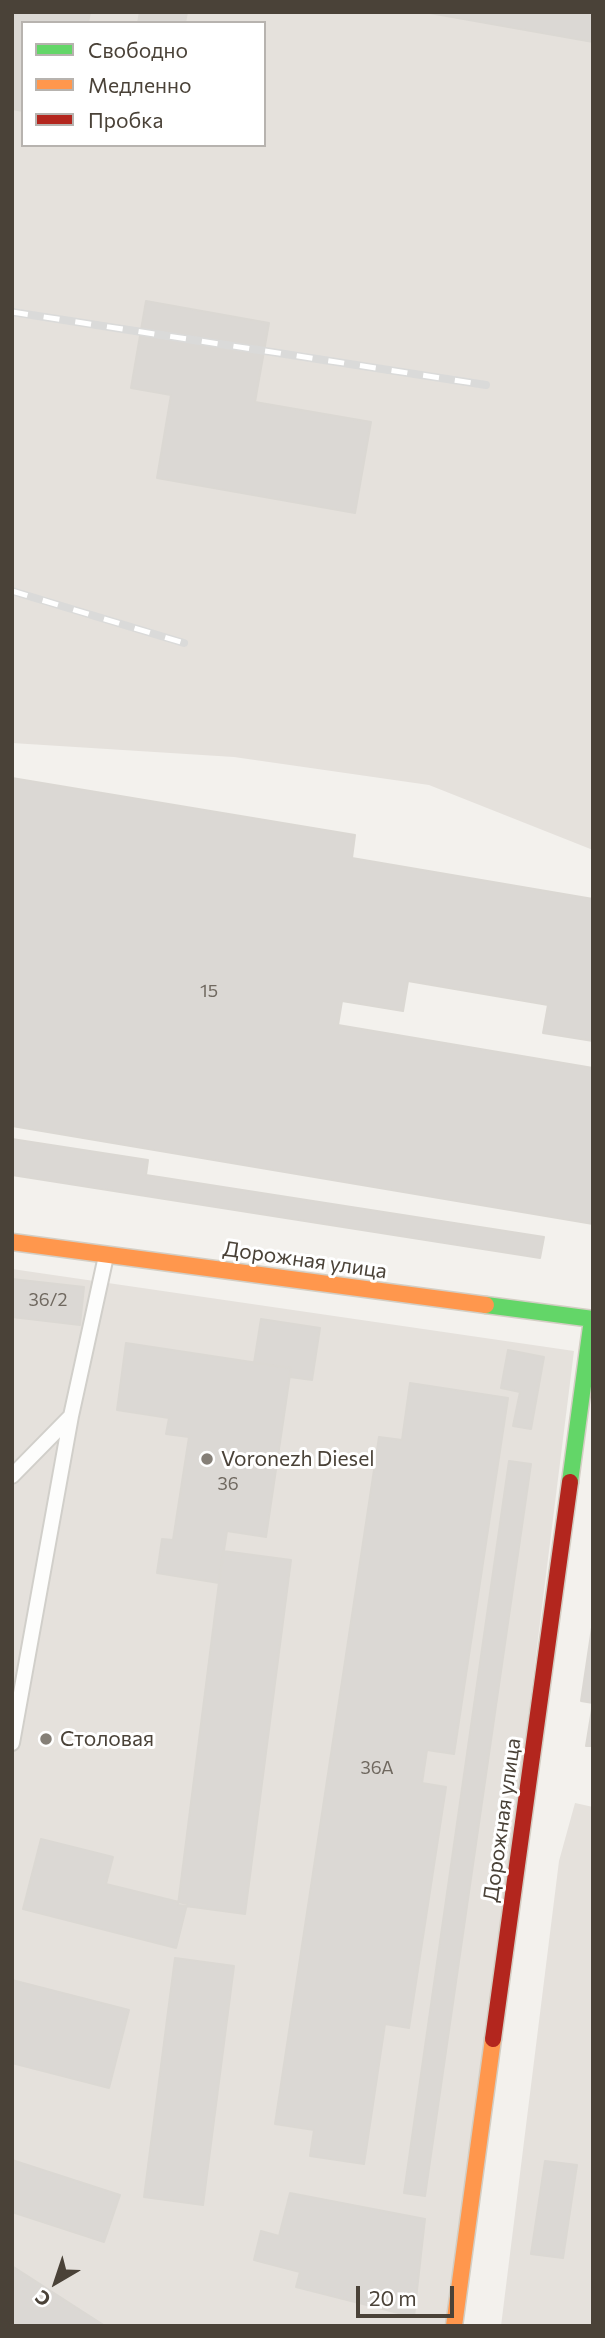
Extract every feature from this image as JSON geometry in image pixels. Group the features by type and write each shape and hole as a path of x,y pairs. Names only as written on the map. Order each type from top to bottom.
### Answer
{"street":[{"name":"Дорожная улица","path":"12,1242 592,1319 454,2326"}],"lane":[{"path":"12,1742 71,1416 106,1255"},
{"path":"12,1476 71,1416"}],"shaded area":[{"path":"12,12 593,12 593,850 429,785 234,757 12,743"},
{"path":"12,1269 574,1351 452,2326 12,2326"},
{"path":"575,1803 593,1807 593,2326 501,2326 559,1861"}],"building":[{"path":"12,12 90,12 88,21 21,21 21,111 12,109"},
{"path":"140,12 187,12 185,21 138,21"},
{"path":"424,12 593,12 593,42"},
{"path":"146,301 269,323 255,402 371,422 355,513 157,478 171,395 131,388"},
{"path":"12,778 355,835 352,858 593,899 593,1041 543,1033 548,1005 408,981 403,1011 342,1001 338,1025 593,1068 593,1224 12,1126"},
{"path":"12,1139 148,1160 146,1175 544,1237 540,1258 12,1175"},
{"path":"12,1279 84,1287 80,1325 12,1317"},
{"path":"261,1319 320,1328 312,1380 290,1377 291,1368 254,1363"},
{"path":"126,1343 291,1368 266,1537 227,1531 219,1583 157,1573 162,1539 173,1540 189,1437 166,1434 169,1418 117,1410"},
{"path":"508,1350 544,1357 531,1429 513,1426 520,1392 501,1388"},
{"path":"410,1383 508,1398 454,1754 427,1750 422,1783 446,1787 409,2028 385,2024 364,2164 310,2156 314,2130 275,2124 379,1437 402,1440"},
{"path":"509,1461 531,1464 425,2196 404,2193"},
{"path":"223,1551 291,1560 245,1914 178,1905"},
{"path":"593,1621 593,1703 581,1701"},
{"path":"593,1703 593,1746 586,1746"},
{"path":"41,1839 113,1857 106,1884 187,1904 176,1948 23,1909"},
{"path":"175,1958 234,1966 203,2205 144,2197"},
{"path":"12,1980 129,2010 109,2088 12,2063"},
{"path":"12,2160 120,2195 104,2242 12,2212"},
{"path":"545,2161 577,2165 563,2258 531,2254"},
{"path":"290,2193 425,2219 414,2317 296,2287 300,2272 254,2260 261,2231 279,2236"},
{"path":"12,2266 105,2326 12,2326"}],"railway":[{"path":"12,312 486,385"},
{"path":"12,591 184,643"}],"traffic: fast":[{"path":"486,1305 593,1319"},
{"path":"570,1482 592,1319"}],"traffic: slow":[{"path":"12,1242 486,1305"},
{"path":"454,2326 493,2039"}],"traffic: jam":[{"path":"493,2039 570,1482"}],"place":[{"name":"Voronezh Diesel","path":"207,1459"},
{"name":"Столовая","path":"46,1739"}]}
